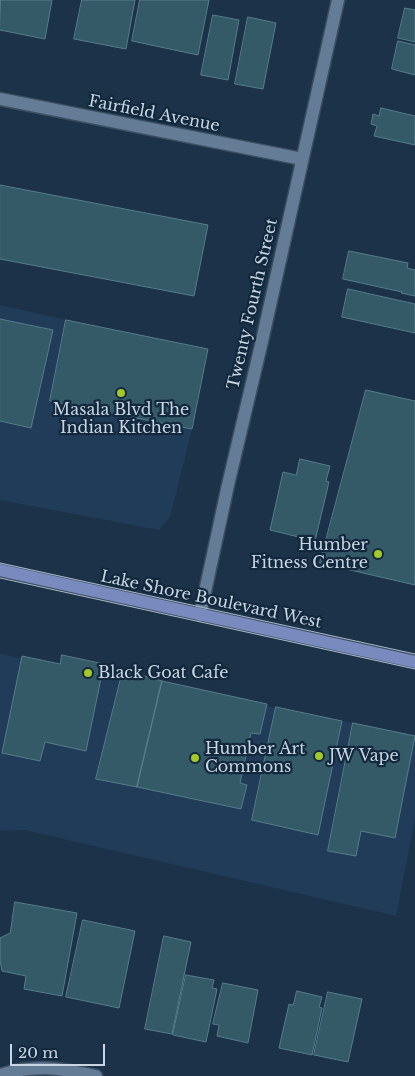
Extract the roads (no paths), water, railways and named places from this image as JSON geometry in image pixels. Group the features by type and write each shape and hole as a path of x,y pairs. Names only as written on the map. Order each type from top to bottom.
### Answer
{"main road":[{"name":"Lake Shore Boulevard West","path":"0,570 415,662"}],"street":[{"name":"Twenty Fourth Street","path":"200,615 338,0"},
{"name":"Fairfield Avenue","path":"0,99 302,159"},
{"path":"0,1075 15,1070 35,1068 68,1070 96,1076"}],"tram line":[{"path":"0,563 415,654"},
{"path":"0,578 415,669"}],"place":[{"name":"Masala Blvd The Indian Kitchen","path":"121,393"},
{"name":"Humber Fitness Centre","path":"378,554"},
{"name":"Black Goat Cafe","path":"88,673"},
{"name":"JW Vape","path":"319,756"},
{"name":"Humber Art Commons","path":"195,758"}]}
